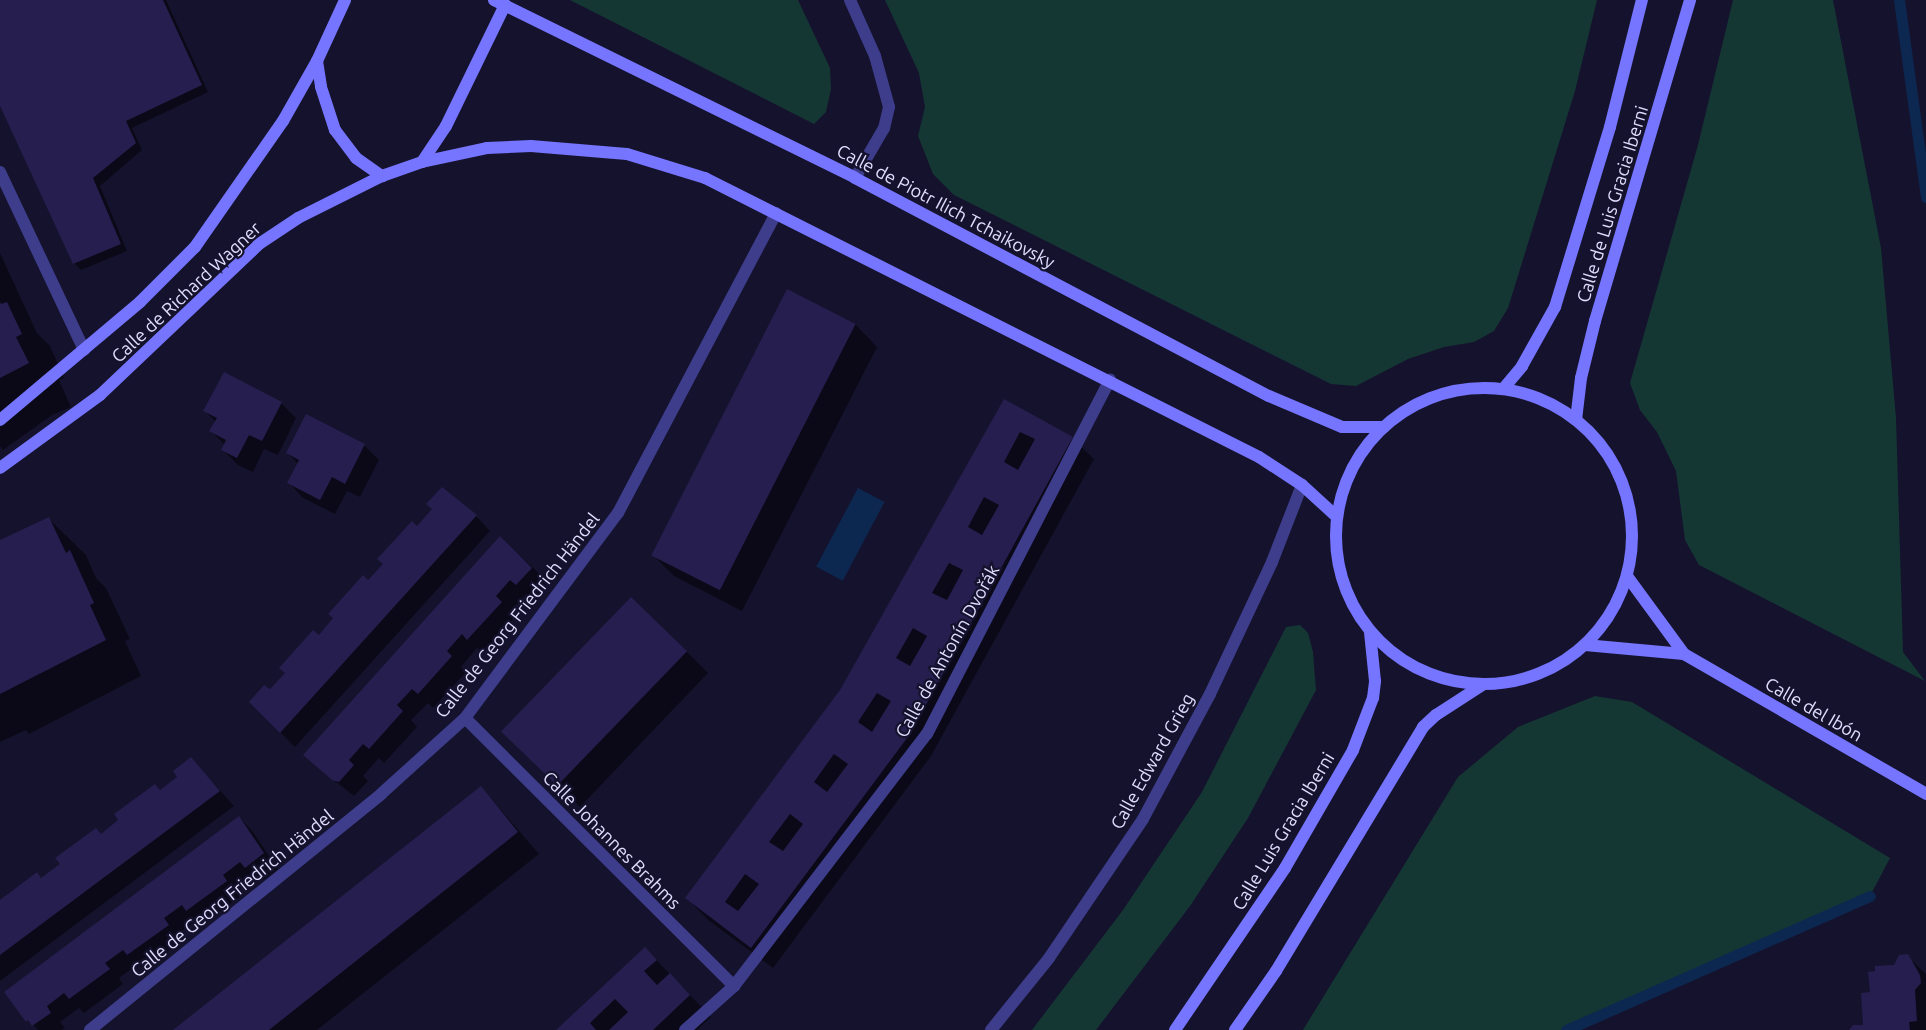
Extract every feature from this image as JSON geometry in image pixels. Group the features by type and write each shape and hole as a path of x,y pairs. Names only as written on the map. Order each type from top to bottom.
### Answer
{"street":[{"name":"Calle de Richard Wagner","path":"0,420 160,283 195,247 259,159 317,61 345,0"},
{"path":"850,0 876,56 889,107 884,128 855,178"},
{"name":"Calle de Luis Gracia Iberni","path":"1502,389 1522,366 1555,308 1610,127 1642,0"},
{"name":"Calle de Luis Gracia Iberni","path":"1576,420 1580,378 1595,321 1690,0"},
{"path":"422,162 446,126 500,3"},
{"name":"Calle de Piotr Ilich Tchaikovsky","path":"500,3 855,178 1315,418 1342,428 1384,426"},
{"path":"317,61 321,88 335,130 356,158 382,176"},
{"name":"Calle de Richard Wagner","path":"0,468 100,394 259,244 298,218 382,176 422,162 487,148 531,146 587,148 673,166 705,178 776,213"},
{"path":"0,172 84,350"},
{"path":"776,213 1110,380 1259,457 1302,485 1336,516"},
{"name":"Calle de Georg Friedrich Händel","path":"90,1030 381,794 465,718 618,513 776,213"},
{"name":"Calle de Antonín Dvořák","path":"684,1030 734,986 927,734 1110,380"},
{"path":"1477,388 1502,389 1529,395 1576,420 1597,440 1613,464 1625,490 1632,519 1632,548 1627,576 1617,602 1603,625 1585,645 1548,670 1513,681 1484,684 1450,680 1410,665 1370,632 1356,613 1338,566 1336,516 1352,467 1384,426 1404,411 1444,394 1477,388"},
{"name":"Calle Edward Grieg","path":"991,1030 1049,958 1144,819 1210,694 1272,562 1302,485"},
{"name":"Calle del Ibón","path":"1627,576 1684,654 1926,794"},
{"name":"Calle Luis Gracia Iberni","path":"1176,1030 1285,868 1353,750 1373,698 1375,681 1370,632"},
{"name":"Calle del Ibón","path":"1585,645 1684,654"},
{"path":"1235,1030 1282,963 1416,737 1436,715 1484,684"},
{"name":"Calle Johannes Brahms","path":"465,718 734,986"}],"green space":[{"path":"570,0 798,0 830,68 831,89 826,112 814,124"},
{"path":"885,0 1597,0 1575,91 1508,308 1494,331 1474,342 1444,347 1408,359 1356,386 1331,384 954,195 933,174 918,136 925,107 919,73"},
{"path":"1733,0 1833,0 1881,248 1896,418 1903,652 1925,681 1699,565 1685,540 1676,471 1657,432 1640,410 1630,383 1698,145"},
{"path":"1300,625 1308,633 1313,652 1316,690 1248,818 1190,906 1096,1030 1032,1030 1123,910 1202,792 1286,627"},
{"path":"1595,696 1632,702 1890,858 1870,896 1566,1030 1303,1030 1458,777 1518,727"}],"water":[{"path":"858,488 884,502 843,581 816,567"}],"building":[{"path":"0,0 163,0 202,85 126,121 136,143 93,178 121,244 73,264 0,106"},
{"path":"787,289 856,324 720,590 651,555"},
{"path":"0,302 1,304 7,302 22,334 16,337 29,363 0,378"},
{"path":"224,372 282,402 262,441 249,435 237,458 221,450 226,440 209,431 217,418 203,411"},
{"path":"1004,399 1073,437 910,734 751,948 685,898 840,690","holes":["1020,432 1035,439 1018,470 1004,462","984,497 999,505 982,535 968,527","949,563 963,570 947,600 932,593","913,628 927,636 910,666 896,658","877,693 891,701 872,732 858,722","834,754 848,764 827,792 814,782","790,814 803,824 783,851 769,842","745,874 759,884 738,911 725,902"]},
{"path":"306,414 365,444 345,484 332,477 320,500 287,483 299,460 286,453"},
{"path":"442,487 477,515 280,733 249,702 264,685 270,689 285,673 279,668 313,630 319,635 333,618 328,614 363,575 368,580 383,564 377,559 412,521 417,526 432,509 426,504"},
{"path":"49,517 66,553 70,550 94,603 90,605 106,640 0,694 0,540"},
{"path":"500,536 532,568 516,585 510,580 496,596 502,602 467,640 462,634 447,651 452,656 418,694 412,689 397,705 403,711 369,749 363,744 349,760 354,765 339,782 332,780 303,755"},
{"path":"631,597 687,651 557,786 501,732"},
{"path":"191,757 220,791 0,955 0,900 37,872 41,878 60,864 55,858 96,828 101,834 118,820 114,814 155,784 160,790 177,777 173,771"},
{"path":"481,786 518,832 269,1030 173,1030"},
{"path":"239,816 264,853 245,868 240,862 223,875 227,881 186,911 182,905 164,918 169,925 127,955 123,950 105,963 110,969 69,999 64,993 47,1006 51,1013 32,1026 28,1020 26,1022 4,992"},
{"path":"645,947 657,960 644,971 657,985 670,973 690,995 653,1030 609,1030 628,1012 615,999 590,1023 596,1030 556,1030"},
{"path":"1908,954 1920,975 1921,983 1915,990 1917,1021 1909,1022 1910,1030 1849,1030 1853,1025 1863,1025 1861,993 1870,992 1868,972 1875,971 1875,966 1894,965 1899,955"}],"waterway":[{"path":"1899,0 1926,197"},
{"path":"1566,1030 1870,896"}]}
